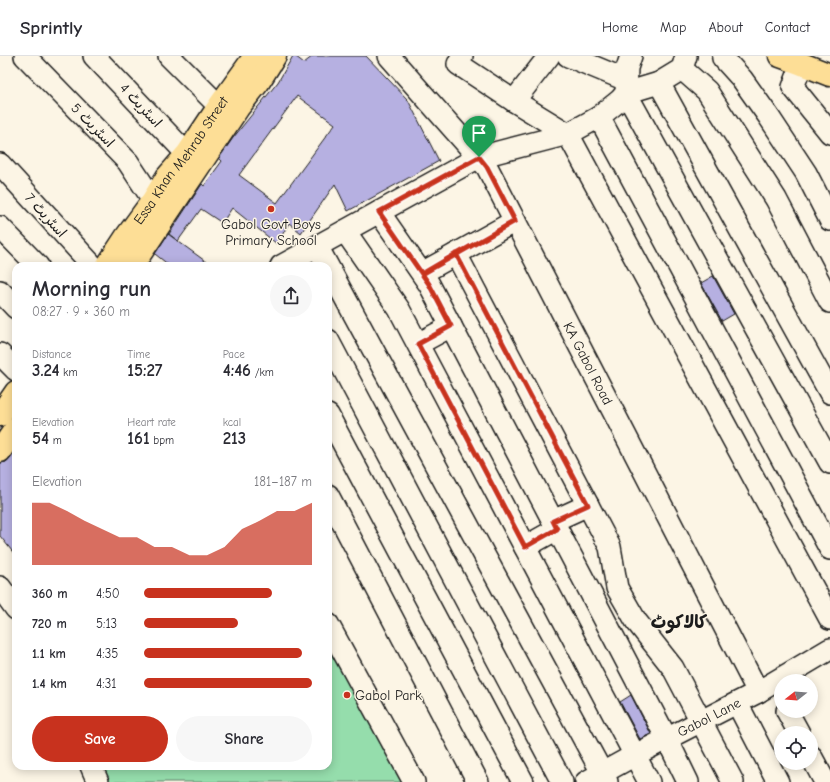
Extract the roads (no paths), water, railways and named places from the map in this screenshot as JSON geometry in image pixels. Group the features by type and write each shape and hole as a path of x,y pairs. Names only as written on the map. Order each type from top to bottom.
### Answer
{"main road":[{"name":"Essa Khan Mehrab Street","path":"121,262 126,236 153,200 167,177 187,154 219,106 252,70 275,56"},
{"path":"780,56 830,75"},
{"name":"Essa Khan Mehrab Street","path":"122,262 238,108 252,70"},
{"path":"0,415 12,398"},
{"path":"0,451 12,434"}],"street":[{"name":"اسٹریٹ 5","path":"25,56 128,162 153,200"},
{"name":"اسٹریٹ 4","path":"94,56 187,154"},
{"path":"169,56 219,106"},
{"name":"KA Gabol Road","path":"389,56 487,167 770,692"},
{"path":"462,56 458,64 568,134 830,618"},
{"path":"514,101 549,56"},
{"path":"568,56 626,87 830,463"},
{"path":"288,262 479,157 568,134 599,118 620,100 626,87 627,68 631,56"},
{"path":"724,56 723,58 742,79 802,167 830,220"},
{"path":"626,87 659,83 684,63 707,91 772,193 830,302"},
{"path":"802,64 793,88 830,133"},
{"path":"659,83 830,393"},
{"path":"599,118 830,549"},
{"name":"اسٹریٹ 7","path":"0,164 89,262"},
{"path":"379,212 429,284 667,739 688,782"},
{"path":"422,274 515,221"},
{"path":"0,227 34,262"},
{"path":"344,231 399,309 649,782"},
{"path":"317,246 325,262"},
{"path":"456,254 610,547 617,588 636,621 673,668 733,782"},
{"path":"332,274 598,779"},
{"path":"0,291 12,304"},
{"path":"418,344 451,326"},
{"path":"332,348 562,782"},
{"path":"0,354 12,366"},
{"path":"332,423 523,782"},
{"path":"332,503 478,782"},
{"path":"525,547 555,525 588,505"},
{"path":"0,587 12,604"},
{"path":"332,631 414,782"},
{"name":"Gabol Lane","path":"598,779 635,755 701,721 737,703 770,692 830,649"},
{"path":"737,703 778,782"},
{"path":"818,769 825,782"},
{"path":"93,770 98,782"}],"place":[{"name":"Gabol Govt Boys Primary School","path":"271,209"},
{"name":"Gabol Park","path":"347,695"}],"district":[{"name":"کالاکوٹ","path":"679,622"}]}
